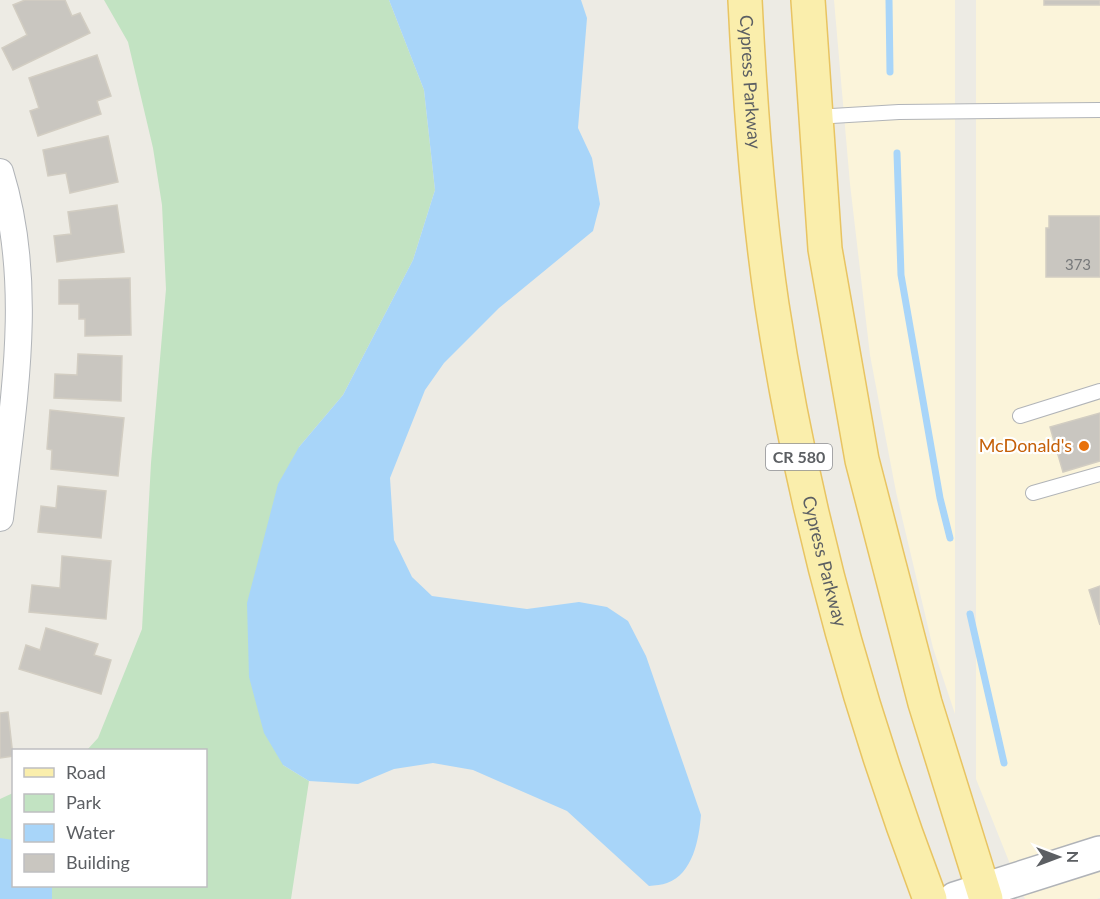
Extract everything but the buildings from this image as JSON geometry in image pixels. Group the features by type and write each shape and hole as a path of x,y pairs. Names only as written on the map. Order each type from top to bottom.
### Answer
{"main road":[{"name":"Cypress Parkway","path":"745,0 751,116 760,210 772,304 794,436 849,661 884,771 930,899"},
{"path":"808,0 825,249 862,460 974,896 1100,853"}],"street":[{"path":"0,172 7,193 20,278 18,357 0,518"}],"lane":[{"path":"815,117 900,112 1100,110"},
{"path":"1020,416 1100,391"},
{"path":"1033,493 1100,474"}],"shaded area":[{"path":"834,0 955,0 955,714 933,648 896,492 870,355 850,184"},
{"path":"976,0 1100,0 1100,841 1012,869 976,779"},
{"path":"1100,865 1100,898 1097,899 1025,899 1021,889"}],"green space":[{"path":"104,0 389,0 424,90 435,190 413,260 343,395 299,447 283,765 309,781 291,899 0,899 0,799 12,793 12,887 207,887 207,749 88,749 98,738 142,629 151,463 166,289 162,205 153,148 128,42"}],"water":[{"path":"389,0 581,0 587,18 578,128 592,158 600,204 593,231 499,308 444,363 425,390 390,478 394,540 412,577 432,596 527,609 579,602 607,607 628,621 646,656 701,815 696,845 689,864 676,878 665,884 649,886 567,811 473,770 433,763 394,769 358,784 309,781 283,765 264,733 249,677 247,603 278,484 299,447 343,395 413,260 435,190 424,90"},
{"path":"0,838 12,840 12,887 52,887 52,899 0,899"}],"waterway":[{"path":"889,0 890,72"},
{"path":"897,153 901,275 940,498 950,538"},
{"path":"970,614 1004,763"}],"place":[{"name":"McDonald's","path":"1084,446"}]}
